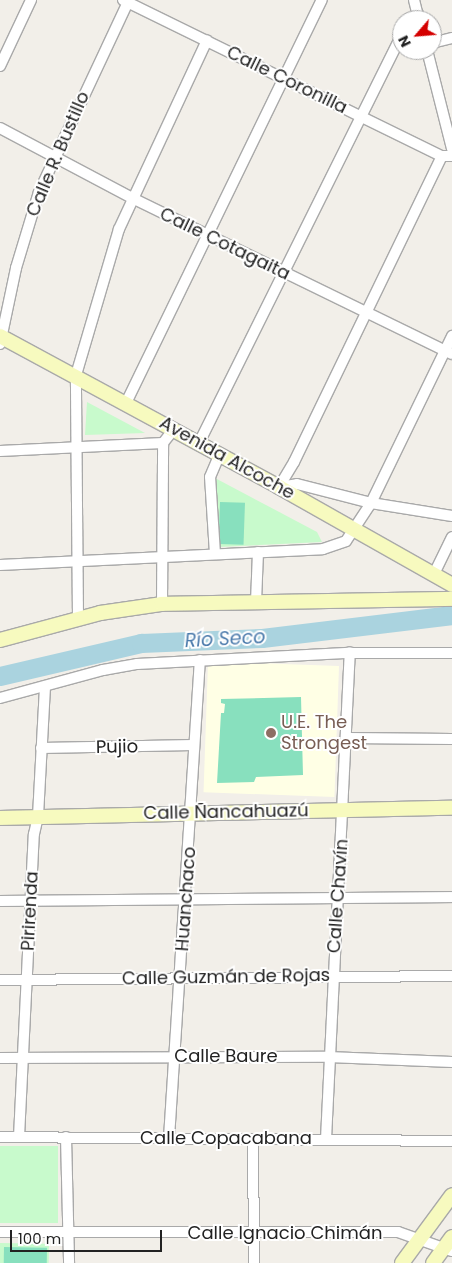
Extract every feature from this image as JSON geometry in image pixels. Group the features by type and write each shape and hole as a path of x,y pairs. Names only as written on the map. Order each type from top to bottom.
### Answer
{"street":[{"path":"0,66 31,0"},
{"path":"126,403 322,0"},
{"name":"Calle Coronilla","path":"126,1 284,79 447,156"},
{"name":"Calle R. Bustillo","path":"1,339 16,268 53,156 126,1"},
{"path":"78,619 76,375 108,258 132,198 207,40"},
{"path":"199,443 363,117 392,55"},
{"path":"430,60 449,127 452,149"},
{"name":"Calle Cotagaita","path":"0,128 132,198 448,353"},
{"path":"279,486 294,462 366,312 447,156"},
{"path":"0,565 77,559 323,549 346,541 372,503 448,353 452,336"},
{"name":"Avenida Alcoche","path":"1,339 76,375 279,486 452,585"},
{"path":"162,604 163,443 174,429"},
{"path":"0,451 76,445 163,443"},
{"path":"215,554 210,477 220,454"},
{"path":"279,486 297,484 372,503 452,516"},
{"path":"434,574 452,536"},
{"path":"256,602 258,552"},
{"path":"0,640 78,619 162,604 452,599"},
{"path":"0,698 103,670 200,660 350,653 452,653"},
{"name":"Calle Chavín","path":"326,1139 328,1057 348,738 350,653"},
{"name":"Huanchaco","path":"169,1138 176,1056 191,812 193,746 200,660"},
{"name":"Pirirenda","path":"18,1137 25,979 34,834 38,816 45,686"},
{"path":"348,738 452,739"},
{"name":"Pujio","path":"41,748 193,746"},
{"name":"Calle Ñancahuazú","path":"0,818 191,812 452,808"},
{"path":"0,901 452,897"},
{"name":"Calle Guzmán de Rojas","path":"0,980 333,975 452,976"},
{"name":"Calle Baure","path":"0,1058 328,1057 452,1062"},
{"name":"Calle Copacabana","path":"0,1137 452,1141"},
{"path":"66,1137 70,1263"},
{"path":"253,1140 254,1263"},
{"path":"402,1263 452,1195"},
{"name":"Calle Ignacio Chimán","path":"0,1232 69,1234 398,1232 420,1238"},
{"path":"433,1263 448,1250 452,1237"},
{"path":"420,1238 448,1250"}],"shaded area":[{"name":"U.E. The Strongest","path":"208,661 339,666 334,797 204,792"}],"green space":[{"path":"87,402 145,433 85,435"},
{"path":"215,478 317,532 322,542 218,547"},
{"path":"220,502 245,503 244,545 219,544"},
{"path":"301,697 303,775 256,777 254,782 217,783 221,713 224,713 225,704 221,703 221,699"},
{"path":"0,1146 58,1146 58,1223 0,1223"},
{"path":"0,1243 49,1244 49,1263 0,1263"},
{"path":"4,1247 47,1248 47,1263 4,1263"}],"waterway":[{"name":"Río Seco","path":"0,676 141,643 262,638 452,615"}],"place":[{"name":"U.E. The Strongest","path":"271,733"}]}
